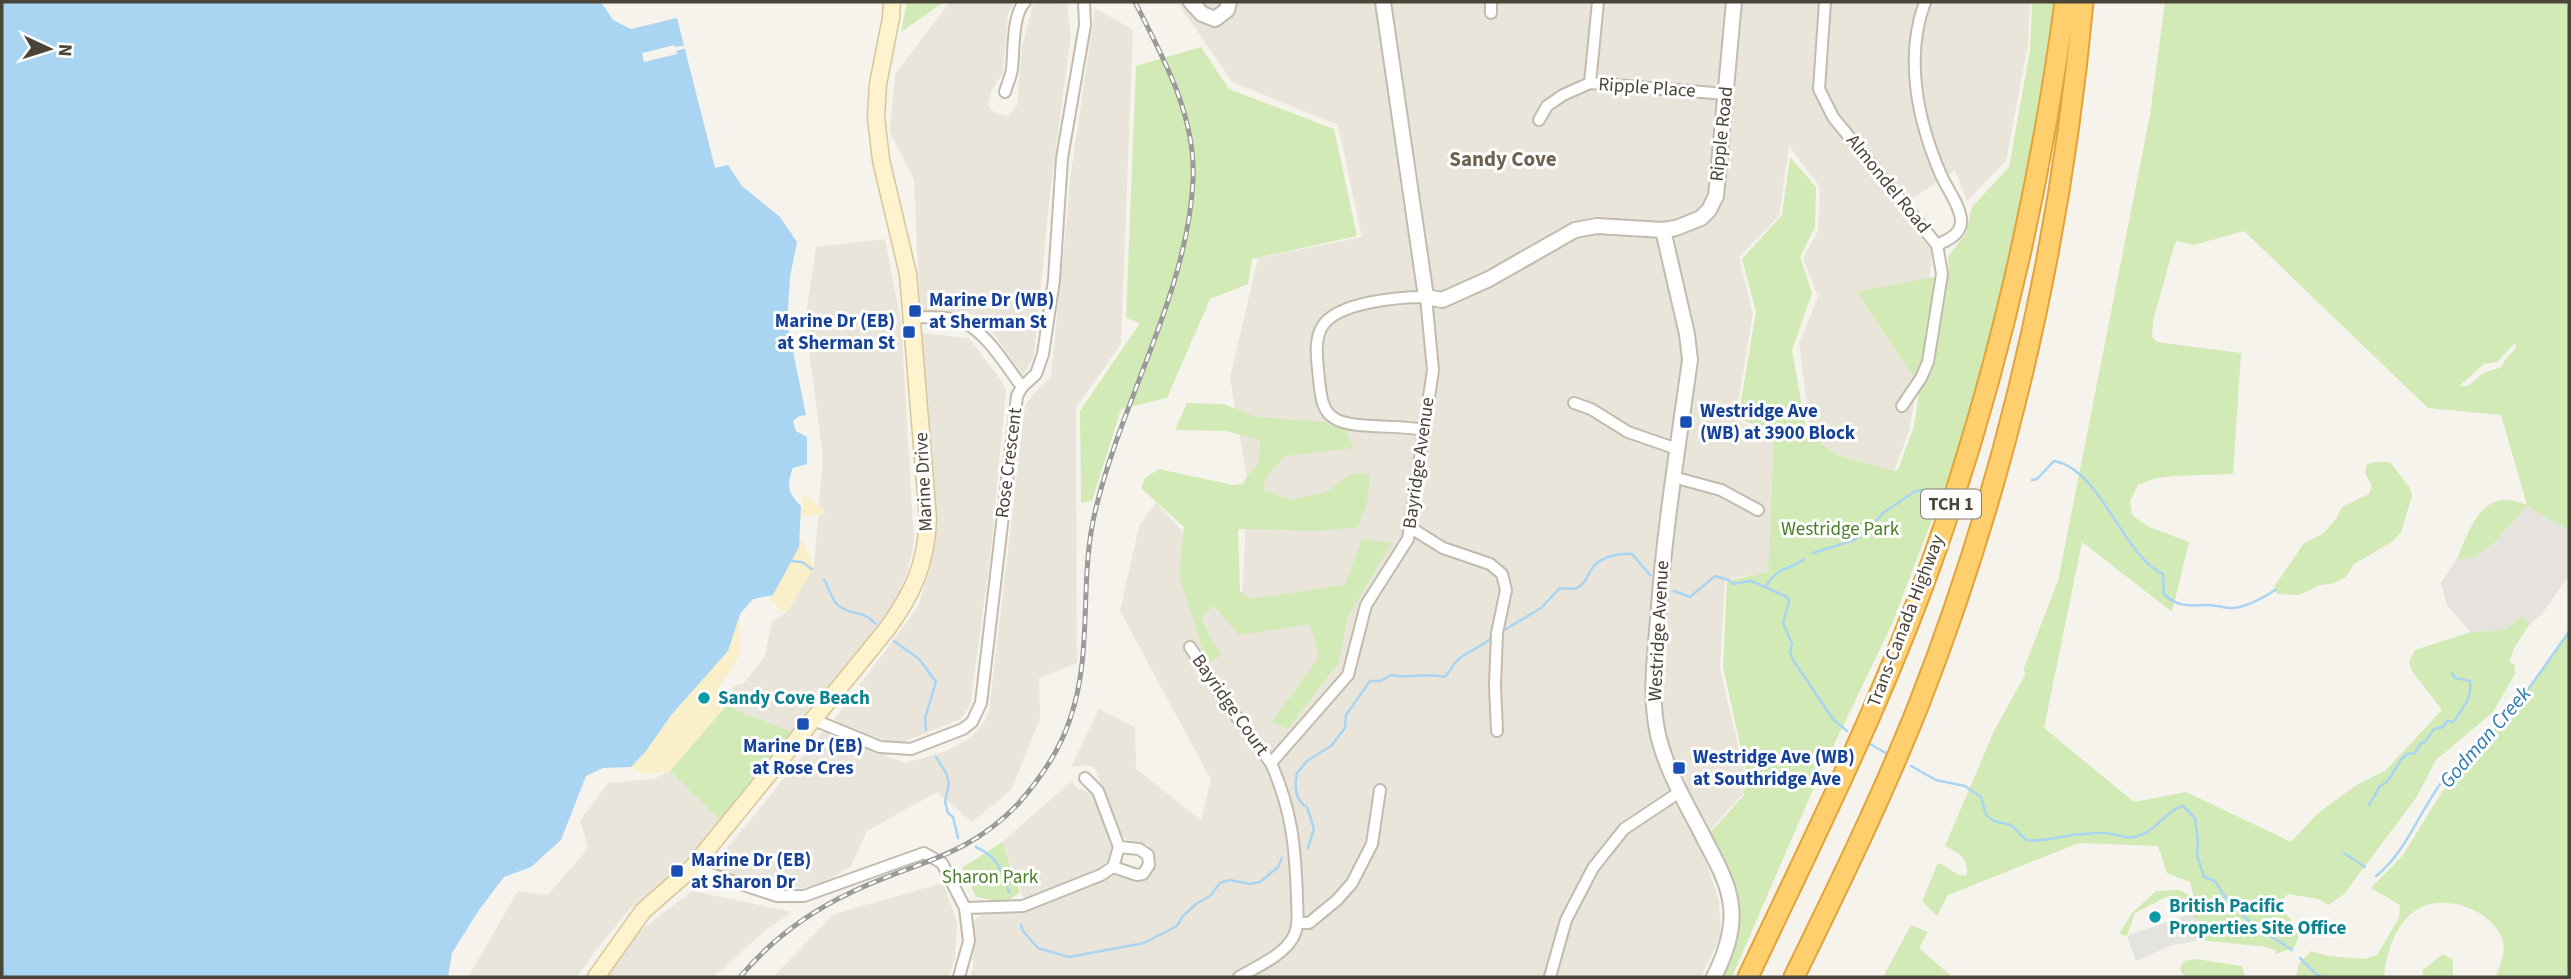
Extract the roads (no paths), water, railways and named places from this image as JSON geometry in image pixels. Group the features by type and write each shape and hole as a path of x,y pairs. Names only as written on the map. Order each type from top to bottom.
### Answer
{"highway":[{"name":"Trans-Canada Highway","path":"1748,977 1896,654 1934,554 1968,452 2000,344 2025,241 2050,110 2065,2"},
{"name":"Trans-Canada Highway","path":"1794,977 1868,824 1902,744 1945,634 1986,508 2016,399 2045,268 2069,127 2083,2"}],"main road":[{"name":"Marine Drive","path":"596,977 643,911 691,868 811,724 908,600 922,566 928,519 908,274 881,160 876,117 878,84 892,2"}],"street":[{"path":"1004,92 1011,74 1017,19 1021,4 1025,2"},
{"name":"Rose Crescent","path":"811,724 880,747 911,749 962,729 978,714 1017,396 1036,374 1043,354 1054,280 1062,158 1085,26 1084,2"},
{"path":"1191,2 1202,14 1215,19 1227,10 1229,2"},
{"name":"Bayridge Avenue","path":"1271,763 1348,675 1366,605 1404,548 1411,528 1433,361 1383,2"},
{"path":"1590,83 1598,2"},
{"name":"Ripple Road","path":"1426,298 1442,300 1489,279 1575,230 1597,226 1663,230 1701,218 1709,210 1716,196 1734,2"},
{"name":"Almondel Road","path":"1825,2 1819,89 1833,117 1937,245 1942,274 1928,362 1921,378 1902,406"},
{"path":"1925,2 1914,45 1915,82 1941,174 1961,220 1959,230 1951,239 1937,245"},
{"name":"Ripple Place","path":"1539,120 1548,106 1563,95 1590,83 1727,94"},
{"name":"Westridge Avenue","path":"1663,230 1687,334 1690,360 1676,449 1662,570 1654,697 1662,749 1716,861 1731,907 1730,938 1714,977"},
{"path":"1423,430 1345,423 1331,416 1324,408 1321,395 1317,349 1322,327 1339,311 1379,301 1426,298"},
{"path":"912,317 957,320 972,328 992,347 1022,387"},
{"path":"1574,402 1591,409 1628,432 1676,449"},
{"path":"1673,477 1721,490 1758,510"},
{"path":"1411,528 1443,548 1490,564 1502,574 1506,590 1497,633 1497,731"},
{"name":"Bayridge Court","path":"1190,647 1225,701 1271,763"},
{"path":"1239,977 1276,955 1292,940 1298,923 1295,842 1283,789 1271,763"},
{"path":"965,908 1023,906 1101,875 1113,867 1118,847 1098,791 1085,778"},
{"path":"1298,923 1309,923 1337,900 1352,883 1372,844 1380,790"},
{"path":"1550,977 1566,920 1593,868 1624,829 1681,791"},
{"path":"1113,867 1137,875 1143,874 1150,865 1149,855 1144,851 1118,847"},
{"path":"691,868 777,896 804,896 924,853 942,863 965,908 968,942 959,977"}],"water":[{"path":"2,2 601,2 613,20 631,29 677,18 715,168 728,165 742,186 780,217 797,242 790,277 787,322 806,415 793,421 796,431 807,437 807,464 793,468 789,479 791,493 801,506 799,547 773,595 753,599 740,614 728,651 672,714 646,751 631,767 603,768 586,776 561,840 531,867 504,877 452,953 448,977 2,977"}],"waterway":[{"path":"2032,480 2037,479 2054,461 2070,467 2085,479 2135,549 2148,564 2163,574 2164,594 2178,603 2234,608 2256,601 2275,590"},
{"path":"1813,553 1854,540 1868,531 1883,513 1914,492 1922,490"},
{"name":"Godman Creek","path":"1506,629 1541,608 1560,588 1573,589 1580,586 1594,566 1609,557 1632,554 1650,575"},
{"path":"1766,586 1780,571 1804,559"},
{"name":"Godman Creek","path":"790,561 802,562 812,569"},
{"name":"Godman Creek","path":"1674,591 1690,597 1715,576 1729,580 1732,584 1751,581 1787,597 1789,602 1783,623 1792,644 1790,653 1793,660 1833,719 1847,731"},
{"name":"Godman Creek","path":"824,580 836,604 866,616 876,624"},
{"name":"Godman Creek","path":"2376,876 2397,854 2447,775 2508,716 2569,632"},
{"name":"Godman Creek","path":"1308,848 1314,829 1307,807 1296,792 1297,773 1307,761 1331,746 1345,728 1346,715 1370,681 1380,681 1391,675 1444,677 1459,659 1490,639"},
{"name":"Godman Creek","path":"894,641 919,659 936,682 925,718 926,730"},
{"path":"2369,805 2401,760 2407,754 2415,753 2434,729 2443,727 2447,721 2453,722 2463,708 2470,693 2470,681 2455,678 2452,673"},
{"name":"Godman Creek","path":"1870,744 1891,756"},
{"name":"Godman Creek","path":"936,757 949,783 945,802 948,813 953,817 958,838"},
{"name":"Godman Creek","path":"1911,766 1936,780 1965,786 1981,797 1986,815 1994,821 2011,825 2026,840 2098,833 2133,837 2148,831 2172,811 2183,806 2195,818 2197,855 2204,877 2215,881 2225,897 2251,923 2292,950"},
{"name":"Godman Creek","path":"976,847 998,865 1009,892"},
{"name":"Godman Creek","path":"2344,853 2365,867"},
{"name":"Godman Creek","path":"1021,925 1038,948 1069,957 1144,943 1177,926 1183,916 1210,896 1220,883 1230,880 1250,884 1260,882 1278,867 1282,858"},
{"path":"2300,958 2317,975 2323,977"}],"railway":[{"path":"740,977 778,939 821,909 852,892 959,848 999,822 1034,785 1049,764 1066,731 1082,667 1088,561 1096,508 1107,467 1167,304 1188,222 1193,180 1189,133 1176,88 1135,2"}],"place":[{"name":"Marine Dr (WB) at Sherman St","path":"915,311"},
{"name":"Marine Dr (EB) at Sherman St","path":"909,332"},
{"name":"Westridge Ave (WB) at 3900 Block","path":"1686,422"},
{"name":"Sandy Cove Beach","path":"704,698"},
{"name":"Marine Dr (EB) at Rose Cres","path":"803,724"},
{"name":"Westridge Ave (WB) at Southridge Ave","path":"1679,768"},
{"name":"Marine Dr (EB) at Sharon Dr","path":"677,871"},
{"name":"British Pacific Properties Site Office","path":"2155,917"}],"district":[{"name":"Sandy Cove","path":"1503,159"}],"park label":[{"name":"Westridge Park","path":"1840,529"},
{"name":"Sharon Park","path":"990,877"}]}
